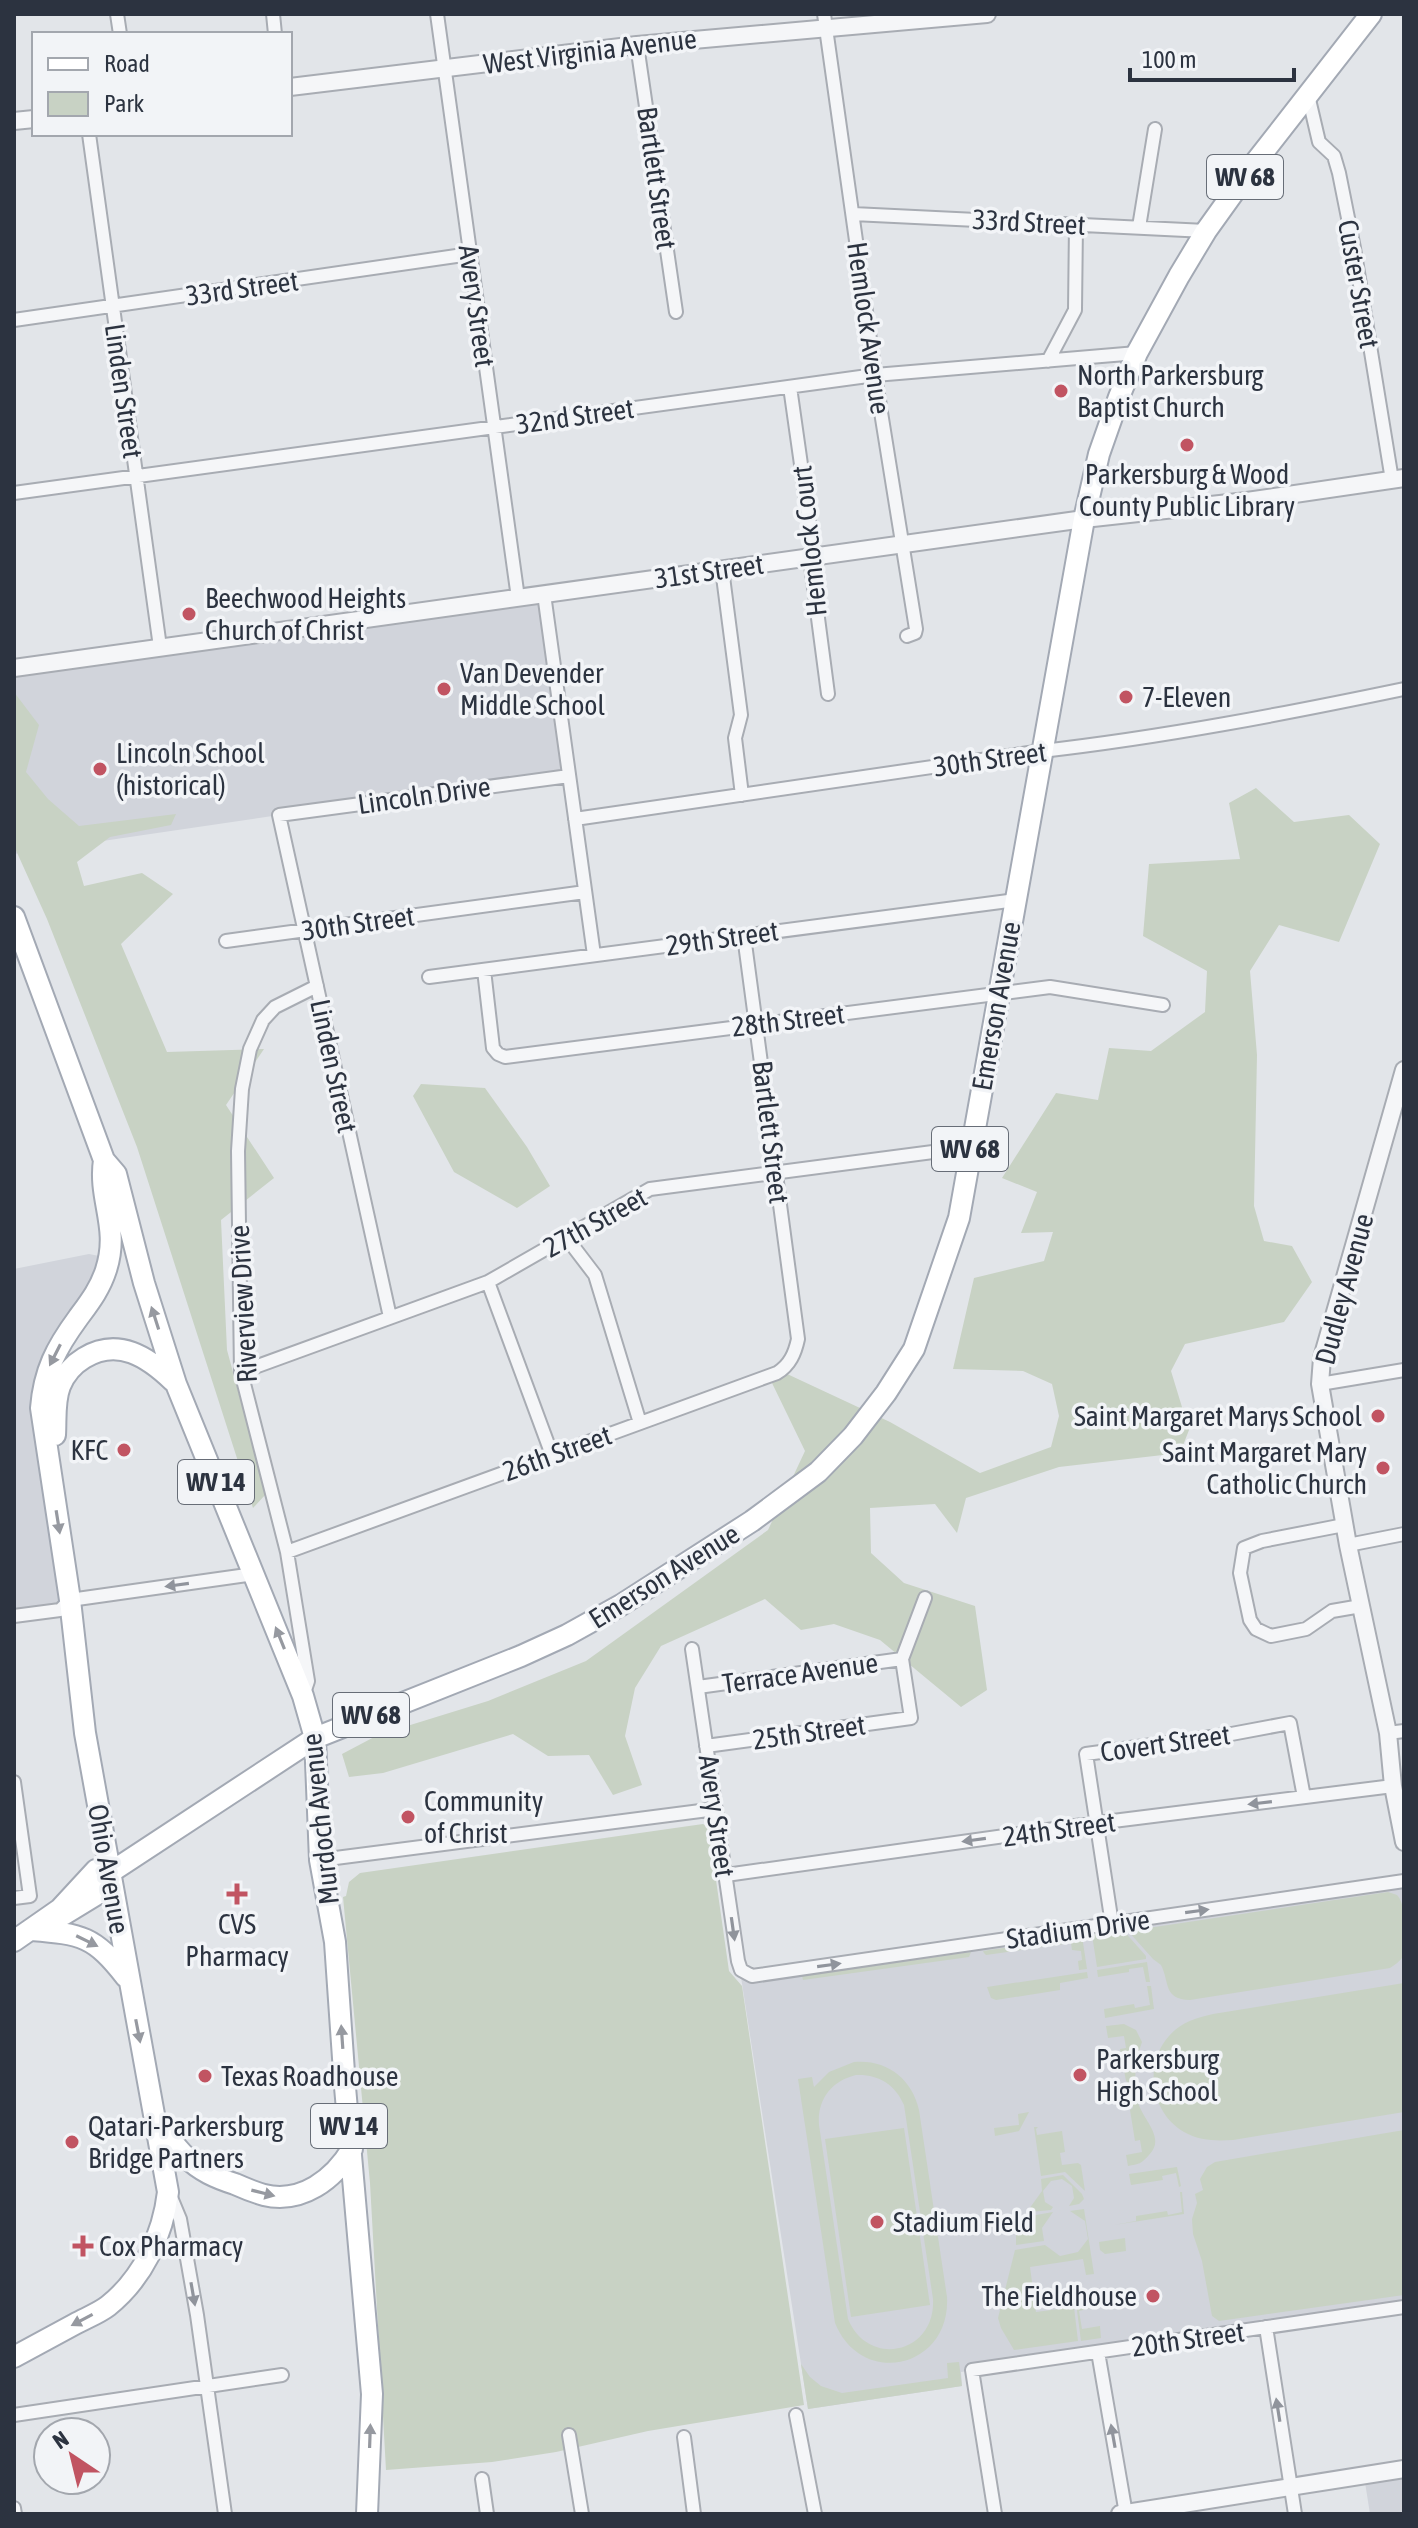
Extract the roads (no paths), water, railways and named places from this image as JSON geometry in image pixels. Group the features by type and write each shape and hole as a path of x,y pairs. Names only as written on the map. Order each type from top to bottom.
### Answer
{"main road":[{"name":"Emerson Avenue","path":"315,1738 567,1635 684,1566 818,1472 853,1436 914,1349 959,1218 1084,519 1099,454 1137,353 1206,231 1371,14"},
{"name":"Murdoch Avenue","path":"14,917 19,940 104,1160 116,1174 144,1283 176,1384 303,1696 315,1738 320,1860 335,1942 372,2394 367,2514"},
{"name":"Murdoch Avenue","path":"104,1160 101,1179 109,1207 112,1236"},
{"name":"Ohio Avenue","path":"112,1236 100,1287 62,1341 50,1364 43,1384 41,1408 47,1458 78,1599 85,1733 168,2192"},
{"path":"109,1258 130,1267 144,1283"},
{"path":"47,1458 55,1435 55,1410 60,1388 75,1364 87,1356 113,1349 126,1350 153,1363 176,1384"},
{"name":"WV 68","path":"111,1872 315,1738"},
{"path":"23,1935 54,1921 104,1890 111,1872"},
{"path":"23,1935 64,1933 88,1940 110,1956 128,1980"},
{"path":"156,2119 179,2149 201,2169 266,2195 294,2194 321,2184 338,2170 352,2149"},
{"name":"WV 14","path":"14,2357 106,2308 124,2291 154,2245 165,2218 168,2192"}],"street":[{"name":"Avery Street","path":"437,14 518,598"},
{"name":"West Virginia Avenue","path":"292,87 825,20 987,14"},
{"name":"Hemlock Avenue","path":"825,20 875,375 916,629 915,633 907,636"},
{"name":"Bartlett Street","path":"637,45 676,312"},
{"name":"Custer Street","path":"1308,95 1319,142 1334,156 1339,175 1398,479"},
{"path":"1139,227 1155,129"},
{"name":"Linden Street","path":"89,136 160,647"},
{"name":"33rd Street","path":"853,214 1206,231"},
{"path":"1048,361 1075,310 1076,225"},
{"name":"33rd Street","path":"14,320 470,254"},
{"name":"32nd Street","path":"14,493 875,375 1137,353"},
{"name":"Hemlock Court","path":"790,387 814,556 811,565 828,694"},
{"name":"31st Street","path":"14,668 1084,519 1247,501 1398,479"},
{"path":"722,569 741,715 735,738 742,795"},
{"path":"544,594 594,955"},
{"name":"30th Street","path":"575,819 1116,742 1261,719 1404,689"},
{"name":"Lincoln Drive","path":"279,815 569,776"},
{"name":"Linden Street","path":"279,815 390,1317"},
{"name":"30th Street","path":"226,941 585,892"},
{"name":"29th Street","path":"429,977 1016,900"},
{"name":"Bartlett Street","path":"744,936 797,1328"},
{"name":"28th Street","path":"484,970 493,1048 505,1057 1050,987 1163,1005"},
{"name":"Riverview Drive","path":"303,1696 308,1681 287,1552 241,1372 238,1151 250,1049 263,1020 275,1007 317,986"},
{"name":"Dudley Avenue","path":"1404,1070 1322,1358 1320,1384 1361,1606 1396,1732 1393,1786 1404,1842"},
{"name":"27th Street","path":"241,1372 488,1282 650,1189 971,1147"},
{"path":"566,1237 595,1275 640,1423"},
{"path":"488,1282 552,1455"},
{"name":"26th Street","path":"287,1552 777,1373 785,1368 794,1354 797,1328"},
{"path":"1320,1384 1404,1370"},
{"path":"1344,1525 1262,1541 1244,1548 1240,1573 1242,1585 1250,1620 1256,1629 1271,1636 1306,1629 1332,1611 1361,1606"},
{"path":"1348,1545 1404,1534"},
{"path":"14,1616 60,1610 78,1599 254,1574"},
{"path":"902,1659 925,1598"},
{"name":"Avery Street","path":"692,1649 738,1961 741,1970 752,1976"},
{"name":"Terrace Avenue","path":"698,1687 902,1659"},
{"name":"25th Street","path":"706,1746 911,1718 902,1659"},
{"name":"Covert Street","path":"1112,1924 1086,1754 1290,1723 1304,1797"},
{"path":"14,1782 30,1896 14,1898"},
{"name":"24th Street","path":"726,1875 1097,1823 1393,1786"},
{"path":"320,1860 716,1809"},
{"name":"Stadium Drive","path":"752,1976 1404,1881"},
{"name":"Ohio Avenue","path":"168,2192 180,2219 225,2514"},
{"name":"20th Street","path":"995,2514 972,2370 1404,2307"},
{"path":"1266,2327 1295,2514"},
{"path":"1098,2352 1126,2514"},
{"path":"14,2415 282,2375"},
{"path":"796,2415 815,2514"},
{"path":"569,2435 582,2514"},
{"path":"684,2437 694,2514"},
{"path":"1120,2514 1404,2469"},
{"path":"482,2479 487,2514"}],"place":[{"name":"North Parkersburg Baptist Church","path":"1061,391"},
{"name":"Parkersburg & Wood County Public Library","path":"1187,445"},
{"name":"Beechwood Heights Church of Christ","path":"189,614"},
{"name":"Van Devender Middle School","path":"444,689"},
{"name":"7-Eleven","path":"1126,697"},
{"name":"Lincoln School (historical)","path":"100,769"},
{"name":"Saint Margaret Marys School","path":"1378,1416"},
{"name":"KFC","path":"124,1450"},
{"name":"Saint Margaret Mary Catholic Church","path":"1383,1468"},
{"name":"Community of Christ","path":"408,1817"},
{"name":"CVS Pharmacy","path":"237,1894"},
{"name":"Parkersburg High School","path":"1080,2075"},
{"name":"Texas Roadhouse","path":"205,2076"},
{"name":"Qatari-Parkersburg Bridge Partners","path":"72,2142"},
{"name":"Stadium Field","path":"877,2222"},
{"name":"Cox Pharmacy","path":"83,2246"},
{"name":"The Fieldhouse","path":"1153,2296"}]}
